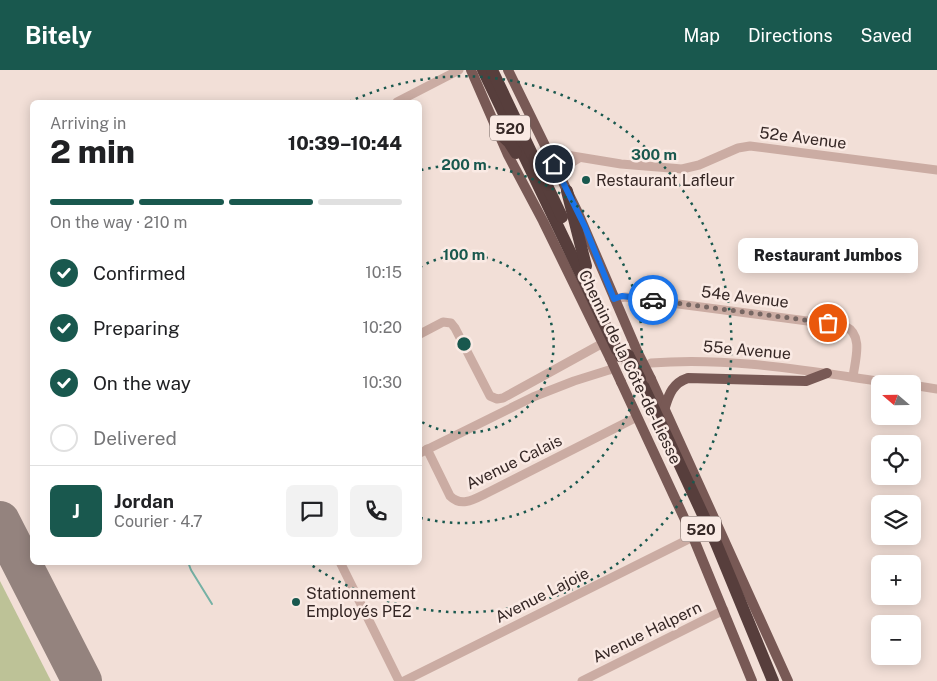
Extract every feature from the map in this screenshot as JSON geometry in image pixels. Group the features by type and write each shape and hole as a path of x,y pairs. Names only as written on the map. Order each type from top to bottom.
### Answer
{"highway":[{"name":"520","path":"482,70 716,543 773,681"},
{"name":"520","path":"492,70 586,266 624,356"},
{"path":"497,131 509,142 538,185"},
{"path":"567,191 586,266"},
{"name":"520","path":"636,380 700,526 764,681"},
{"path":"762,651 778,681"}],"main road":[{"name":"Chemin de la Côte-de-Liesse","path":"471,70 497,131 603,343 624,356"},
{"name":"Chemin de la Côte-de-Liesse","path":"508,70 585,227 614,299 624,356 636,380 664,407 788,681"},
{"path":"664,407 674,386 688,378 806,381 827,373"},
{"name":"Chemin de la Côte-de-Liesse","path":"636,380 637,417 693,537 752,681"}],"street":[{"path":"400,100 458,70"},
{"name":"52e Avenue","path":"548,152 579,158 669,170 682,170 699,166 738,148 750,146 937,170"},
{"path":"560,177 568,164 579,158"},
{"name":"54e Avenue","path":"614,299 625,297 845,326 853,331 856,340 852,377"},
{"path":"422,333 443,322 451,323 490,396 497,400 603,343"},
{"name":"55e Avenue","path":"651,363 692,360 827,373 871,380"},
{"path":"424,451 546,391 609,370"},
{"path":"921,386 937,388"},
{"name":"Avenue Calais","path":"424,451 450,496 456,501 464,503 637,417"},
{"name":"Avenue Lajoie","path":"404,681 693,537"},
{"path":"342,565 400,681"},
{"name":"Avenue Halpern","path":"582,681 724,610"}],"green space":[{"path":"0,581 51,681 0,681"}],"waterway":[{"path":"189,565 212,604"}],"runway":[{"path":"0,521 82,681"}],"tunnel":[{"path":"609,370 638,364"}],"way so far":[{"path":"653,300 828,323"}],"place":[{"name":"Restaurant Lafleur","path":"586,180"},
{"name":"Restaurant Jumbos","path":"828,323"},
{"name":"Stationnement Employés PE2","path":"296,602"}],"route":[{"path":"554,164 585,227 614,299 622,296 653,300"}]}
